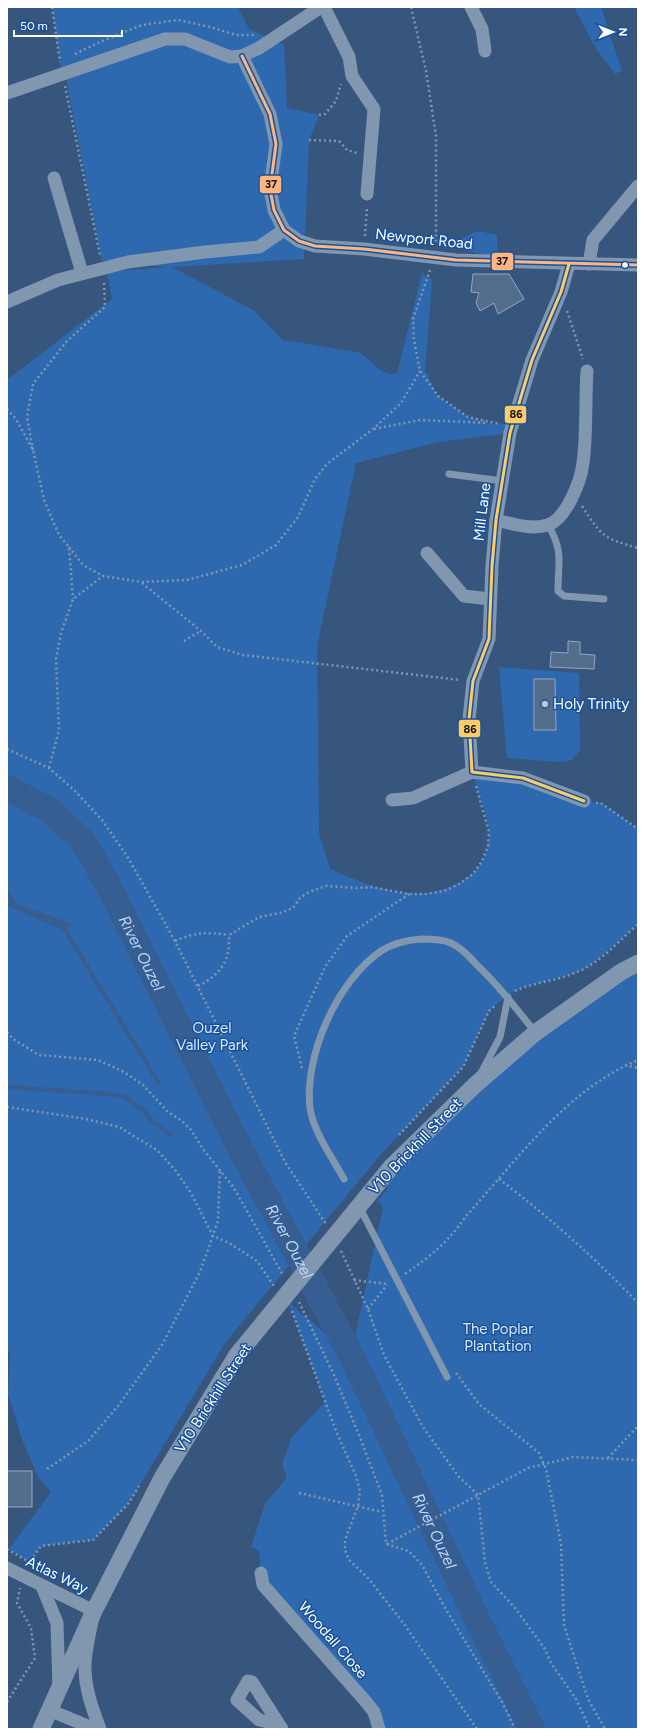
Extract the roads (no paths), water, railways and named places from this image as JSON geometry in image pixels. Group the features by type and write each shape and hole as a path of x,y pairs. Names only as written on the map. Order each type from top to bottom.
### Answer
{"street":[{"path":"7,93 165,39 185,39 230,57 242,56 259,48 321,7"},
{"path":"324,7 349,57 352,76 374,109 368,194"},
{"path":"471,7 482,29 485,51"},
{"name":"Newport Road","path":"242,56 270,114 276,144 270,188 274,210 284,230 299,241 315,246 364,249 456,260 638,265"},
{"path":"54,178 82,272"},
{"path":"589,264 593,240 638,186"},
{"path":"7,302 58,280 82,272 151,259 259,247 284,230"},
{"name":"Mill Lane","path":"472,772 469,719 474,681 489,639 490,599 496,520 512,424 532,360 561,292 569,264"},
{"path":"496,520 527,527 548,525 561,515 571,500 583,464 587,371"},
{"path":"427,553 464,596 490,599"},
{"path":"392,800 413,798 472,772 523,778 584,801"},
{"name":"V10 Brickhill Street","path":"40,1729 94,1611 162,1478 237,1355 392,1166 475,1085 535,1032 621,972 638,963"},
{"name":"Atlas Way","path":"7,1568 22,1577 94,1611"},
{"name":"Woodall Close","path":"261,1573 263,1585 367,1702 374,1712 379,1729"},
{"path":"42,1586 57,1623 59,1689"},
{"path":"94,1611 85,1663 86,1686 100,1729"},
{"path":"50,1710 95,1729"}],"lane":[{"path":"449,474 502,481"},
{"path":"548,525 557,540 560,554 558,591 564,596 604,599"},
{"path":"344,1179 317,1128 310,1110 312,1066 327,1020 356,976 381,951 398,943 414,939 431,938 450,942 464,952 508,997 535,1032"},
{"path":"475,1085 500,1037 508,997"},
{"path":"363,1214 446,1376"}],"waterway":[{"name":"River Ouzel","path":"7,788 49,810 83,841 107,883 234,1137 351,1355 478,1621 532,1729"},
{"path":"66,932 158,1082"},
{"path":"7,1087 108,1094 125,1097 144,1111 152,1122 171,1135"}],"place":[{"name":"Holy Trinity","path":"545,704"}],"park label":[{"name":"Ouzel Valley Park","path":"212,1036"},
{"name":"The Poplar Plantation","path":"498,1338"}]}
